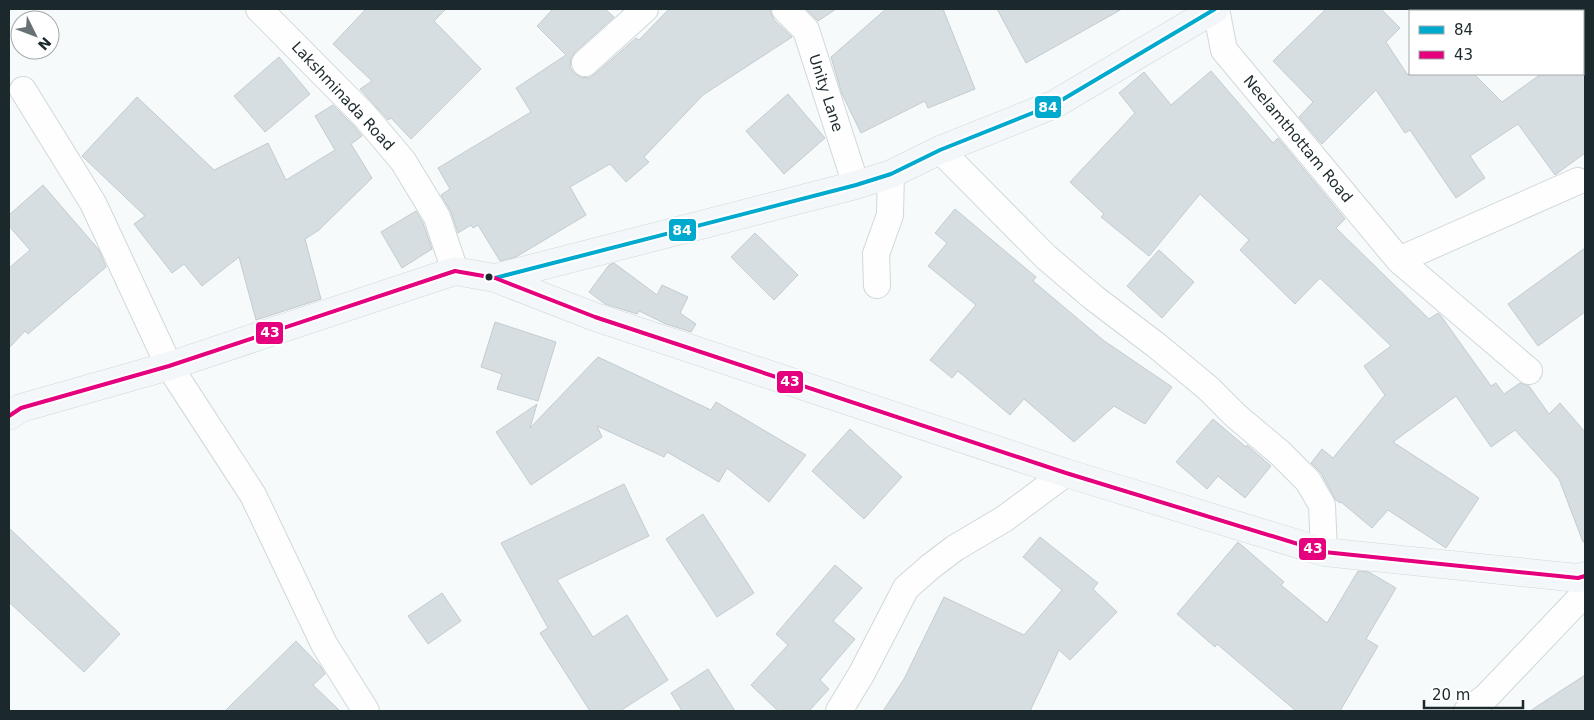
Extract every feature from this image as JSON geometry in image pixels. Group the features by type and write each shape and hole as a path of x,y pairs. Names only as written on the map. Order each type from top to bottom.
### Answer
{"main road":[{"path":"495,278 856,185 891,174 940,150 1055,104 1216,9"},
{"path":"9,416 21,408 169,366 455,272 495,278 595,317 1066,473 1324,552 1578,578 1585,576"}],"street":[{"name":"Lakshminada Road","path":"259,9 364,115 403,162 437,217 455,272"},
{"path":"585,63 645,9"},
{"name":"Unity Lane","path":"785,9 806,30 856,185"},
{"name":"Neelamthottam Road","path":"1216,9 1224,50 1399,260 1529,371"},
{"path":"22,90 93,203 169,366 253,495 324,644 366,711"},
{"path":"940,150 1046,257 1094,298 1156,345 1208,388 1308,481 1322,505 1324,552"},
{"path":"877,285 876,254 890,215 891,174"},
{"path":"1399,260 1578,181"},
{"path":"839,711 862,673 906,588 955,548 1004,519 1066,473"},
{"path":"1467,711 1486,697 1585,593"}],"building":[{"path":"366,9 446,9 434,21 481,69 411,139 391,118 388,120 360,89 372,81 333,44"},
{"path":"553,9 605,9 614,17 575,52 571,58 570,67 574,73 581,77 589,78 636,38 639,40 669,9 770,9 774,20 792,37 703,95 644,157 649,162 626,182 610,164 570,187 586,215 516,257 500,261 478,225 473,228 471,225 458,233 451,212 441,195 450,189 438,168 531,112 516,88 566,55 537,26"},
{"path":"806,9 836,9 818,21"},
{"path":"886,9 943,9 975,89 928,108 925,101 861,133 842,94 831,57"},
{"path":"997,9 1122,9 1026,63"},
{"path":"1326,9 1381,9 1400,28 1386,42 1409,75 1475,75 1502,102 1540,75 1585,74 1585,153 1555,175 1518,124 1470,156 1485,178 1456,198 1410,130 1405,133 1376,90 1322,144 1299,117 1313,102 1273,61"},
{"path":"279,57 310,94 265,132 234,96"},
{"path":"1211,71 1273,143 1278,138 1345,219 1336,228 1429,319 1438,313 1441,316 1491,386 1496,383 1504,394 1520,383 1529,386 1549,414 1560,403 1585,432 1585,542 1583,542 1559,479 1515,430 1491,447 1456,396 1393,442 1479,498 1446,548 1388,510 1372,528 1335,499 1321,473 1311,463 1322,449 1333,458 1385,395 1364,366 1391,346 1320,278 1295,304 1240,250 1249,240 1200,194 1149,256 1101,217 1104,214 1070,182 1135,113 1119,93 1144,72 1171,105"},
{"path":"788,94 825,138 784,174 746,131"},
{"path":"137,97 214,170 268,143 286,180 335,150 315,116 333,105 353,125 362,136 351,144 372,178 319,230 305,239 321,299 256,320 239,257 202,286 184,264 172,273 134,224 145,216 82,156"},
{"path":"43,185 99,250 106,267 28,334 25,331 9,348 9,268 30,250 9,226 9,215"},
{"path":"955,209 1036,277 1033,281 1103,340 1172,387 1145,424 1114,406 1074,442 1024,399 1010,415 958,371 952,378 930,360 976,305 928,266 947,243 935,233"},
{"path":"416,211 423,223 432,249 402,268 381,232"},
{"path":"755,233 798,275 774,300 731,257"},
{"path":"1585,248 1585,312 1538,346 1508,304"},
{"path":"1159,250 1194,282 1162,318 1127,286"},
{"path":"614,263 657,295 662,285 688,297 680,313 696,324 691,332 666,324 639,311 637,314 605,304 589,292 609,265"},
{"path":"495,322 556,342 538,401 497,389 502,374 481,367"},
{"path":"598,357 711,410 716,402 806,455 769,502 727,468 719,482 667,452 664,457 597,426 602,437 531,485 496,432 537,404 530,428"},
{"path":"1213,419 1271,466 1245,498 1218,476 1207,489 1176,462"},
{"path":"850,429 902,477 864,519 812,471"},
{"path":"624,484 649,536 557,580 593,637 627,615 668,680 620,711 590,711 540,633 548,628 501,543"},
{"path":"703,514 754,593 717,617 666,539"},
{"path":"9,528 120,634 84,672 9,602"},
{"path":"1040,537 1098,583 1093,589 1117,612 1070,660 1059,650 1030,711 883,711 904,679 944,597 1024,635 1062,590 1023,557"},
{"path":"1238,542 1284,582 1281,585 1327,623 1358,571 1369,572 1396,588 1366,639 1378,646 1340,711 1296,711 1217,644 1215,647 1177,614"},
{"path":"835,565 862,588 833,621 855,639 820,680 829,689 809,711 778,711 751,685 788,645 776,634"},
{"path":"442,593 461,621 428,644 408,616"},
{"path":"296,641 321,667 325,674 313,685 340,711 225,711"},
{"path":"708,669 735,711 682,711 671,693"},
{"path":"1585,675 1585,711 1530,711"}],"transit line":[{"name":"84","path":"495,278 856,185 891,174 940,150 1055,104 1215,9"},
{"name":"43","path":"9,416 21,408 169,366 455,271 495,278 595,317 1066,473 1324,552 1578,578 1585,576"}]}
